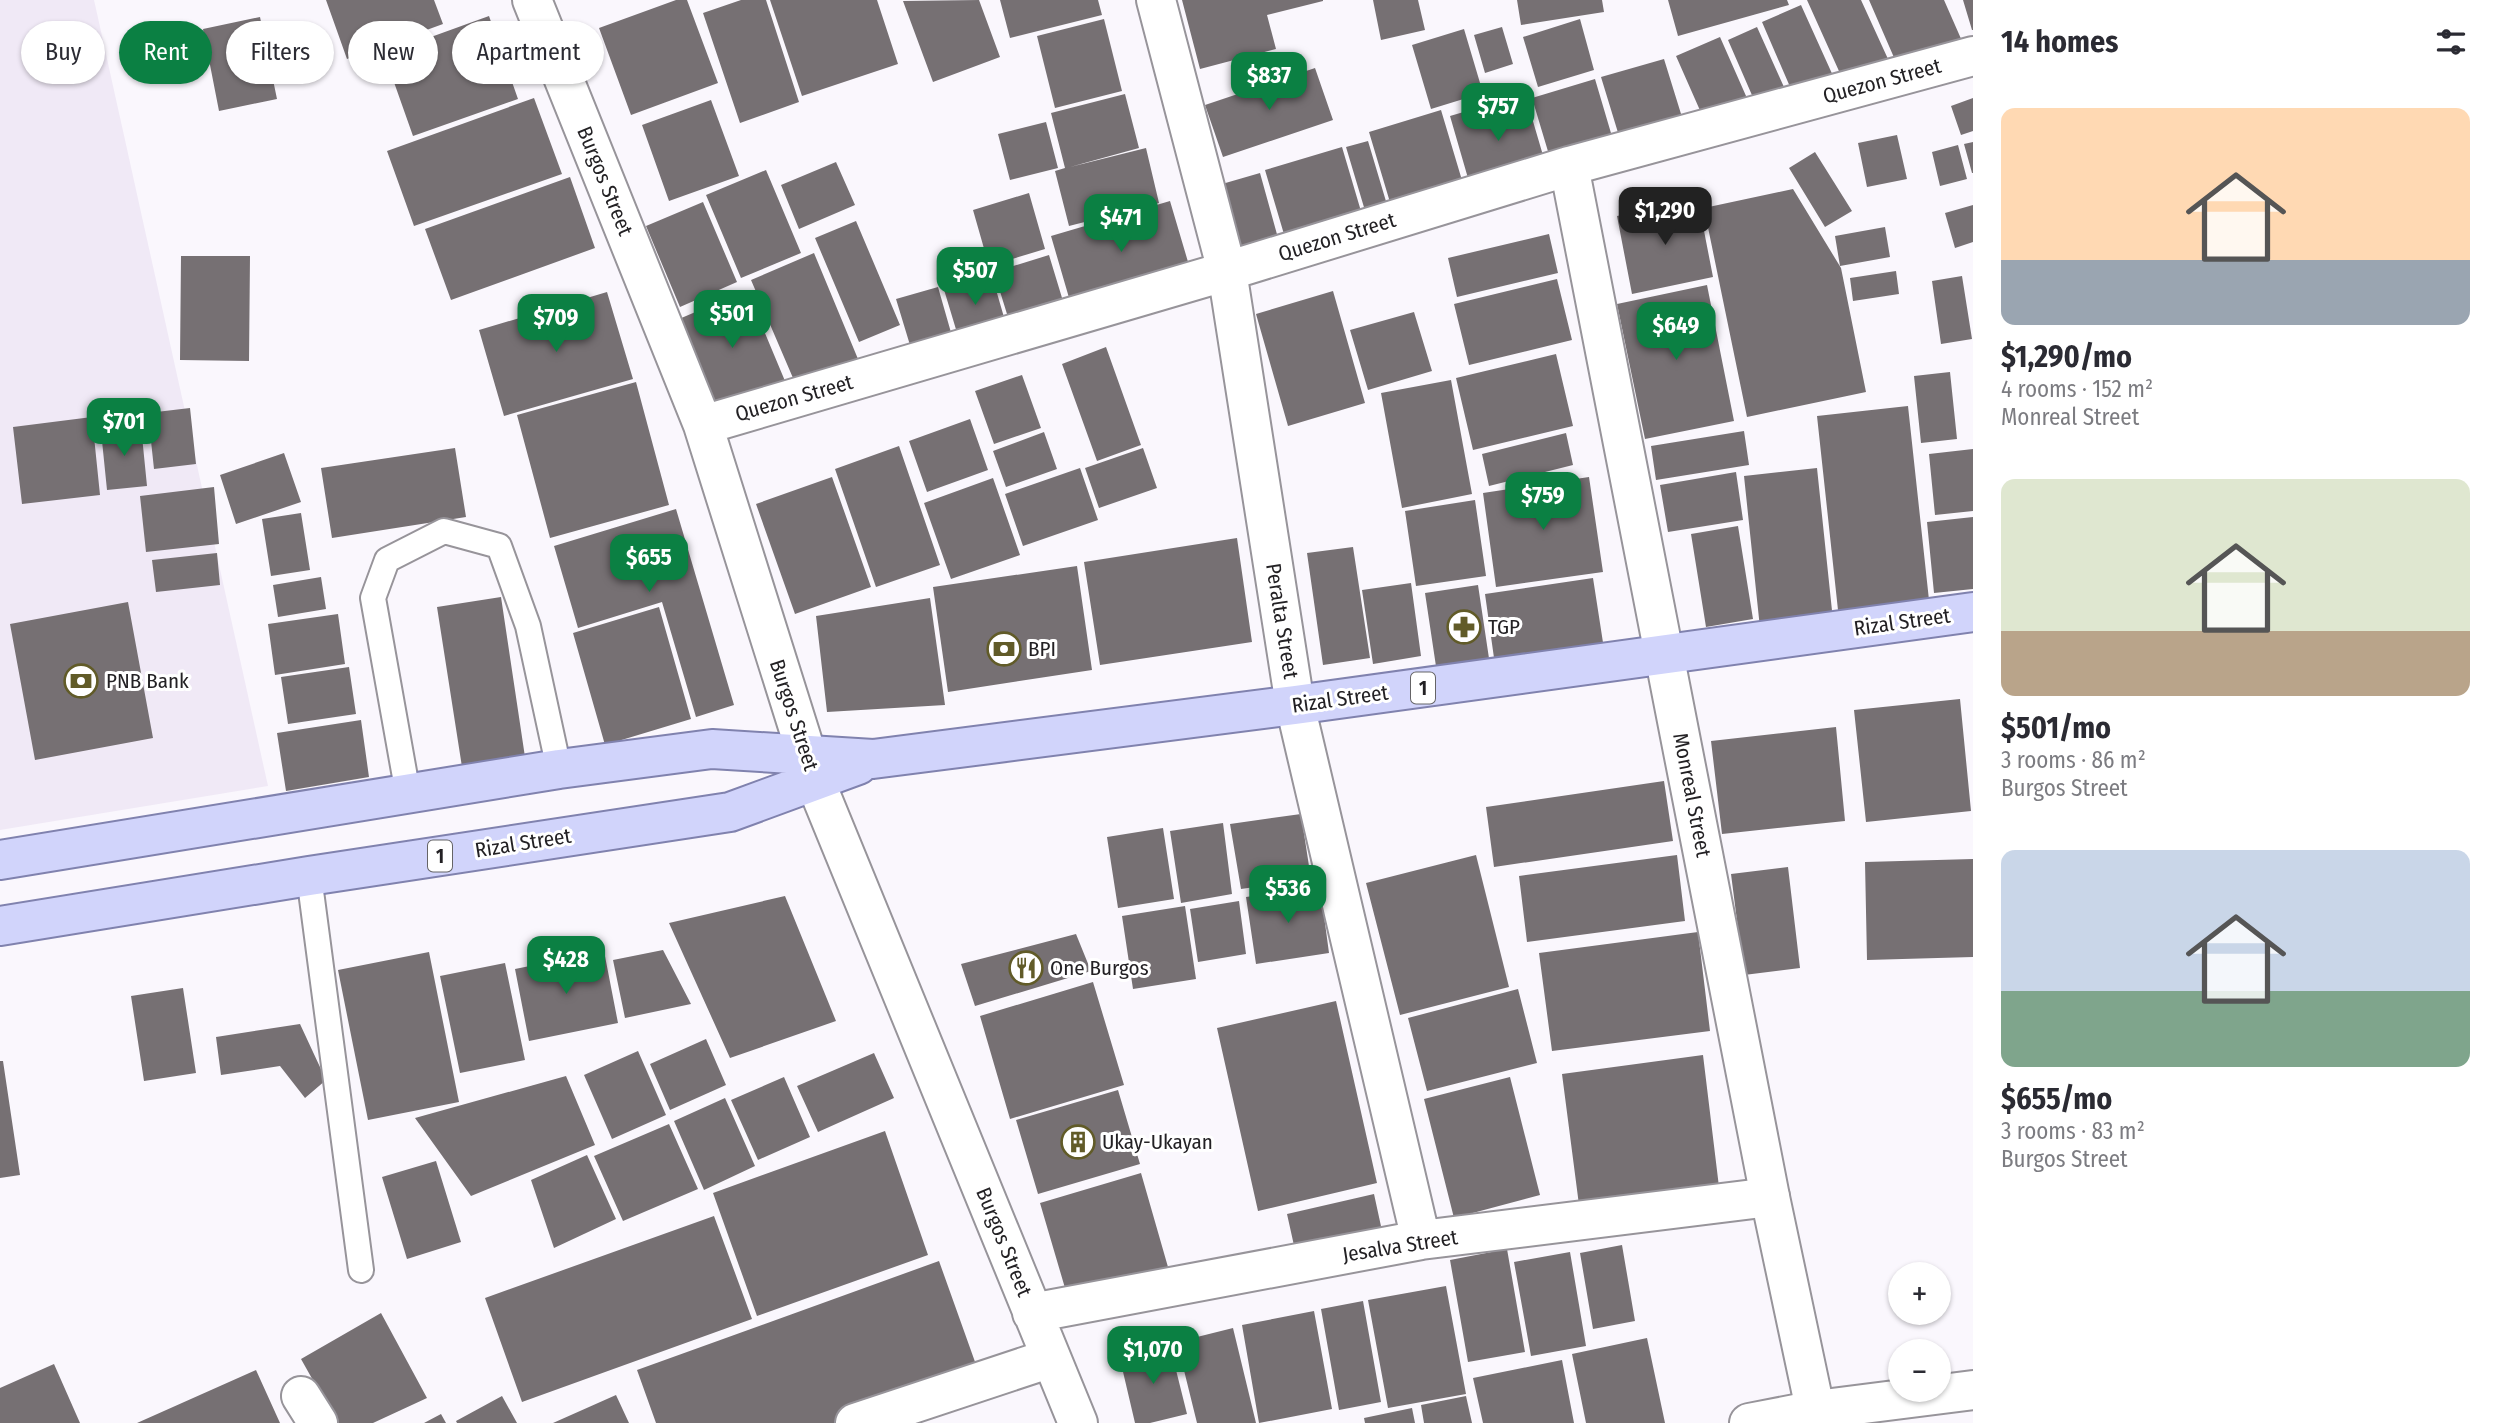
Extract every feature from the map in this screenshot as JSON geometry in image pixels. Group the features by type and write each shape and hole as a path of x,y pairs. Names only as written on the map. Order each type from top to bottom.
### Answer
{"main road":[{"name":"Rizal Street","path":"0,860 559,769 712,749 811,768 1973,612"},
{"name":"Rizal Street","path":"0,926 730,812 811,768"}],"street":[{"name":"Burgos Street","path":"531,0 703,425 811,768 1078,1423"},
{"name":"Peralta Street","path":"1156,0 1227,271 1295,705 1421,1240"},
{"name":"Quezon Street","path":"703,425 1227,271 1569,166 1973,56"},
{"name":"Monreal Street","path":"1569,166 1770,1198 1817,1416"},
{"name":"Jesalva Street","path":"1032,1313 1421,1240 1770,1198"},
{"path":"855,1423 1051,1358"},
{"path":"1749,1423 1817,1416 1973,1390"}],"lane":[{"path":"408,794 373,598 387,560 444,531 499,546 528,626 559,769"},
{"path":"309,876 361,1270"}],"shaded area":[{"path":"0,0 94,0 99,21 21,21 21,84 105,84 105,50 268,786 0,830"}],"building":[{"path":"326,0 434,0 443,24 438,26 438,21 348,21 347,59"},
{"path":"676,0 687,0 718,83 631,115 604,42 604,26"},
{"path":"741,0 766,0 799,102 740,123 703,13"},
{"path":"770,0 877,0 898,64 802,96"},
{"path":"979,0 1000,57 933,82 903,1"},
{"path":"1000,0 1098,0 1102,15 1010,38"},
{"path":"1182,0 1323,1 1267,15 1276,49 1200,69"},
{"path":"1373,0 1418,0 1425,30 1381,40"},
{"path":"1517,0 1602,0 1604,12 1521,25"},
{"path":"1668,0 1787,0 1789,5 1678,36"},
{"path":"1807,0 1861,0 1888,59 1843,80"},
{"path":"1869,0 1944,0 1962,41 1899,69"},
{"path":"1963,0 1973,0 1973,30 1972,30"},
{"path":"1801,5 1834,78 1794,96 1762,22"},
{"path":"489,16 491,21 475,21"},
{"path":"260,17 261,21 241,21"},
{"path":"1104,19 1122,91 1055,108 1037,36"},
{"path":"1580,19 1594,70 1538,87 1523,37"},
{"path":"226,24 226,84 274,84 277,99 219,111 212,75 212,27"},
{"path":"1502,27 1513,64 1485,73 1474,35"},
{"path":"1757,27 1788,96 1758,109 1728,40"},
{"path":"452,29 452,84 513,84 518,99 413,136 395,84 438,84 438,34"},
{"path":"1464,29 1483,93 1431,109 1412,45"},
{"path":"1720,37 1750,105 1706,124 1676,56"},
{"path":"1664,59 1686,130 1623,149 1601,77"},
{"path":"1315,68 1333,120 1223,157 1205,105"},
{"path":"1595,79 1616,150 1553,168 1532,98"},
{"path":"1125,94 1139,148 1070,167 1146,148 1159,203 1069,226 1055,171 1065,168 1051,113"},
{"path":"1525,94 1547,169 1472,192 1450,116"},
{"path":"534,98 562,174 414,226 387,151"},
{"path":"1973,98 1973,131 1961,135 1951,106"},
{"path":"711,100 739,176 669,201 642,125"},
{"path":"1441,110 1464,187 1392,209 1369,132"},
{"path":"1046,122 1058,168 1010,180 998,134"},
{"path":"1897,135 1907,179 1867,187 1858,143"},
{"path":"1368,141 1388,208 1366,214 1346,147"},
{"path":"1973,142 1973,173 1972,173 1964,144"},
{"path":"1958,145 1967,179 1940,186 1932,152"},
{"path":"1342,147 1363,218 1286,241 1265,170"},
{"path":"1815,152 1852,211 1825,227 1789,168"},
{"path":"836,162 855,205 799,229 781,185"},
{"path":"766,170 801,253 741,278 706,195"},
{"path":"1260,173 1278,238 1242,249 1222,184"},
{"path":"570,177 595,248 451,300 425,229"},
{"path":"1793,189 1841,268 1866,392 1747,417 1704,208"},
{"path":"1029,193 1045,249 989,266 973,210"},
{"path":"1698,200 1713,277 1632,294 1617,216"},
{"path":"1170,201 1191,272 1072,308 1051,236"},
{"path":"703,202 737,282 680,307 646,226"},
{"path":"1973,205 1973,242 1955,248 1945,213"},
{"path":"856,221 900,325 859,342 815,238"},
{"path":"1885,227 1890,257 1840,266 1835,236"},
{"path":"1549,234 1558,273 1457,297 1448,258"},
{"path":"814,253 858,359 796,385 751,280"},
{"path":"1049,255 1066,311 1011,327 994,272"},
{"path":"181,256 250,256 249,361 180,360"},
{"path":"990,269 1008,331 961,346 942,283"},
{"path":"1896,271 1899,294 1853,301 1850,278"},
{"path":"1962,276 1972,339 1941,344 1932,281"},
{"path":"1557,279 1572,340 1469,365 1454,304"},
{"path":"1707,285 1734,421 1645,439 1617,304"},
{"path":"938,287 954,343 913,355 896,299"},
{"path":"747,290 785,381 718,410 679,319"},
{"path":"1333,291 1365,403 1288,426 1256,314"},
{"path":"607,292 633,379 504,416 479,330"},
{"path":"1414,312 1432,371 1368,390 1350,330"},
{"path":"1106,347 1141,445 1097,461 1062,364"},
{"path":"1556,354 1573,426 1473,450 1456,378"},
{"path":"1950,372 1957,439 1921,443 1914,376"},
{"path":"1022,375 1041,428 994,444 975,391"},
{"path":"1451,380 1472,494 1402,508 1381,393"},
{"path":"636,382 669,505 550,538 517,415"},
{"path":"1908,406 1929,600 1838,610 1817,416"},
{"path":"190,408 196,464 154,469 148,413"},
{"path":"92,417 100,495 22,504 13,427"},
{"path":"970,419 988,470 927,492 909,441"},
{"path":"141,426 147,486 107,490 101,431"},
{"path":"1744,431 1749,465 1656,480 1651,446"},
{"path":"1044,432 1057,469 1006,487 993,451"},
{"path":"1566,433 1573,465 1489,486 1482,454"},
{"path":"899,446 940,565 876,587 835,469"},
{"path":"455,448 466,517 332,538 321,468"},
{"path":"1143,448 1157,488 1099,508 1085,468"},
{"path":"1973,449 1973,511 1935,515 1929,454"},
{"path":"284,453 301,502 236,524 220,475"},
{"path":"1080,468 1098,520 1023,546 1005,494"},
{"path":"1817,468 1833,620 1760,628 1744,476"},
{"path":"1736,472 1743,520 1668,532 1660,485"},
{"path":"832,477 871,587 795,614 756,504"},
{"path":"1589,477 1603,572 1496,587 1483,493"},
{"path":"993,478 1020,555 951,579 924,503"},
{"path":"214,487 219,544 146,552 140,496"},
{"path":"1475,500 1486,576 1416,586 1405,511"},
{"path":"676,509 734,705 696,717 662,602 578,628 554,546"},
{"path":"301,513 310,570 271,576 262,519"},
{"path":"1973,517 1973,589 1934,593 1927,522"},
{"path":"1738,526 1753,619 1706,627 1691,534"},
{"path":"1237,538 1252,642 1100,665 1084,562"},
{"path":"1353,547 1370,658 1323,665 1307,553"},
{"path":"217,553 220,585 156,592 152,560"},
{"path":"1077,566 1092,670 948,692 933,587"},
{"path":"321,577 326,609 278,617 273,585"},
{"path":"1593,578 1604,649 1495,665 1485,594"},
{"path":"1411,583 1421,656 1373,664 1362,590"},
{"path":"1478,585 1490,665 1437,673 1425,593"},
{"path":"501,597 525,757 462,767 437,607"},
{"path":"930,598 945,705 827,712 816,616"},
{"name":"PNB Bank","path":"128,602 153,738 35,760 10,624"},
{"path":"659,607 691,719 605,745 573,633"},
{"path":"338,614 345,664 275,675 268,624"},
{"path":"349,667 356,714 288,724 281,677"},
{"path":"1960,699 1971,811 1866,822 1854,710"},
{"path":"361,720 369,777 286,791 277,733"},
{"path":"1836,727 1845,821 1722,834 1711,741"},
{"path":"1664,781 1673,841 1494,867 1486,807"},
{"path":"1301,814 1311,879 1241,889 1230,824"},
{"path":"1223,823 1232,894 1181,903 1170,831"},
{"path":"1163,828 1174,899 1118,908 1107,837"},
{"path":"1476,855 1509,987 1400,1015 1366,883"},
{"path":"1677,855 1685,921 1527,942 1519,876"},
{"path":"1973,859 1973,957 1867,960 1865,862"},
{"path":"1788,867 1800,968 1744,975 1731,874"},
{"path":"1320,886 1329,953 1256,964 1246,897"},
{"path":"785,896 836,1021 730,1058 669,923"},
{"path":"1239,901 1246,954 1198,962 1190,909"},
{"path":"1185,906 1196,979 1133,989 1122,916"},
{"path":"1698,932 1710,1031 1552,1051 1539,953"},
{"name":"One Burgos","path":"1076,934 1091,971 975,1006 961,964"},
{"path":"663,950 691,1004 625,1018 613,960"},
{"path":"604,951 618,1023 529,1041 515,969"},
{"path":"429,952 459,1102 368,1120 338,970"},
{"path":"505,963 525,1060 460,1073 440,976"},
{"path":"1093,982 1124,1085 1010,1119 980,1016"},
{"path":"183,988 196,1073 144,1081 131,996"},
{"path":"1518,989 1537,1063 1427,1091 1408,1018"},
{"path":"1336,1001 1377,1183 1258,1211 1217,1028"},
{"path":"300,1024 326,1080 305,1098 280,1066 221,1075 216,1037"},
{"path":"706,1039 726,1085 670,1110 650,1064"},
{"path":"638,1051 666,1115 612,1139 584,1075"},
{"path":"874,1053 894,1098 818,1132 797,1086"},
{"path":"1703,1055 1719,1187 1579,1205 1562,1074"},
{"path":"0,1061 3,1061 20,1175 0,1178"},
{"path":"566,1076 595,1145 471,1196 415,1118"},
{"path":"784,1077 810,1137 758,1160 731,1100"},
{"path":"1510,1077 1540,1195 1454,1218 1424,1099"},
{"name":"Ukay-Ukayan","path":"1118,1090 1140,1164 1038,1194 1016,1120"},
{"path":"725,1098 755,1166 704,1190 674,1121"},
{"path":"669,1124 698,1189 623,1221 594,1156"},
{"path":"885,1131 928,1255 757,1316 713,1193"},
{"path":"587,1155 616,1219 554,1248 531,1180"},
{"path":"436,1161 461,1242 407,1259 382,1177"},
{"path":"1141,1173 1170,1274 1070,1305 1040,1203"},
{"path":"1374,1194 1384,1240 1297,1259 1287,1214"},
{"path":"714,1216 752,1319 522,1402 485,1298"},
{"path":"1622,1245 1635,1321 1593,1329 1580,1253"},
{"path":"1507,1249 1525,1352 1468,1362 1450,1260"},
{"path":"1570,1252 1586,1346 1531,1356 1514,1262"},
{"path":"939,1261 979,1373 839,1423 656,1423 637,1370"},
{"path":"1446,1286 1466,1394 1388,1408 1368,1300"},
{"path":"1363,1301 1381,1402 1339,1410 1321,1309"},
{"path":"1314,1311 1332,1409 1259,1423 1242,1325"},
{"path":"381,1313 427,1398 373,1423 337,1423 301,1359"},
{"path":"1233,1328 1256,1423 1197,1423 1177,1342"},
{"path":"1647,1338 1665,1423 1586,1423 1572,1354"},
{"path":"1170,1346 1187,1414 1150,1423 1135,1423 1120,1359"},
{"path":"1562,1360 1574,1423 1483,1423 1473,1378"},
{"path":"54,1364 80,1423 0,1423 0,1388"},
{"path":"256,1370 280,1423 137,1423"},
{"path":"616,1395 629,1423 553,1423"},
{"path":"502,1396 517,1423 457,1423 456,1421"},
{"path":"1466,1396 1472,1423 1424,1423 1421,1405"},
{"path":"1412,1408 1415,1423 1365,1423 1364,1418"},
{"path":"441,1414 446,1423 424,1423"}],"place":[{"name":"TGP","path":"1464,627"},
{"name":"BPI","path":"1004,649"},
{"name":"PNB Bank","path":"81,681"},
{"name":"One Burgos","path":"1026,968"},
{"name":"Ukay-Ukayan","path":"1078,1142"}]}
